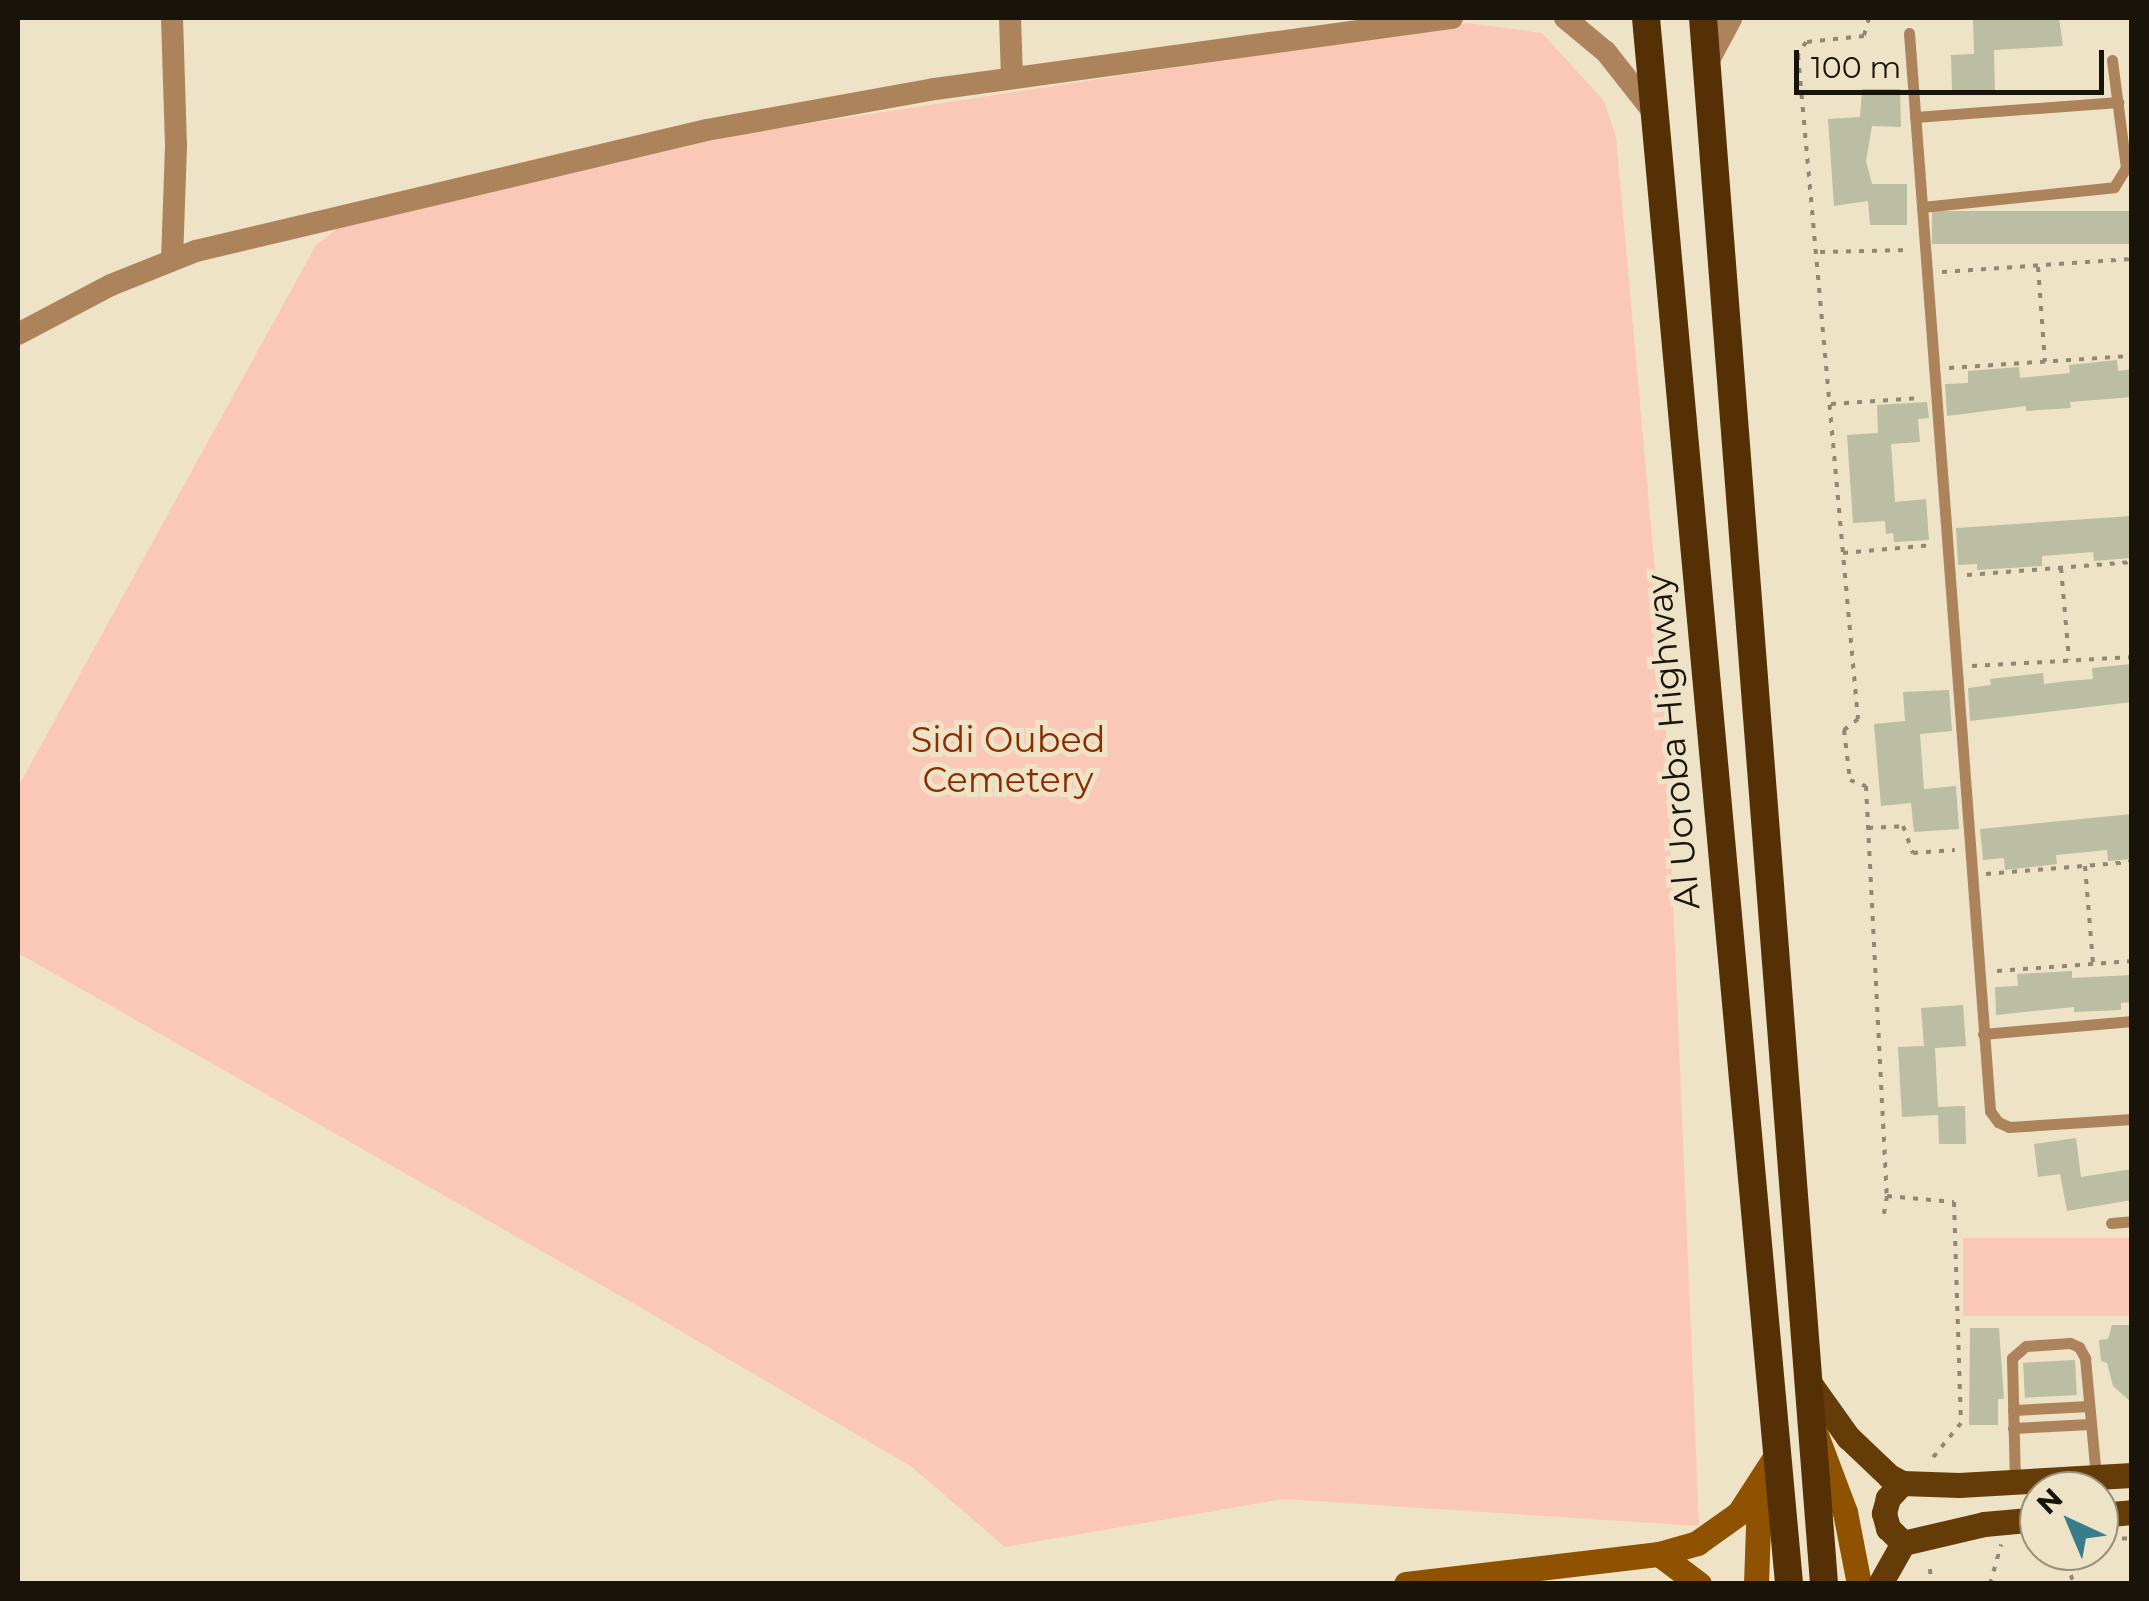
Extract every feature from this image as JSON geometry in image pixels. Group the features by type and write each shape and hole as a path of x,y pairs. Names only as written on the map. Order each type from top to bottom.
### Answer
{"highway":[{"name":"Al Uoroba Highway","path":"1646,18 1774,1459 1789,1584"},
{"path":"1703,18 1824,1584"}],"main road":[{"path":"1808,1381 1848,1437 1902,1483"},
{"path":"1812,1425 1845,1512 1859,1584"},
{"path":"1406,1584 1659,1554 1718,1532 1739,1513 1774,1459"},
{"name":"Al Uoroba Highway","path":"1756,1584 1758,1526 1774,1459"},
{"path":"1903,1543 1888,1528 1884,1513 1892,1491 1902,1483 2019,1482"},
{"path":"1880,1584 1903,1543 1984,1524 2019,1521"},
{"path":"1659,1554 1699,1584"}],"street":[{"path":"172,18 176,146 172,259"},
{"path":"1010,18 1012,78"},
{"path":"18,334 172,259 707,130 859,100 1440,18"},
{"path":"1565,18 1606,52 1654,113"},
{"path":"1707,60 1729,18"}],"lane":[{"path":"1909,33 1990,1111 2003,1126 2132,1119"},
{"path":"1922,207 2105,191 2122,178 2128,158 2112,60"},
{"path":"1916,116 2118,102"},
{"path":"1983,1034 2132,1021"},
{"path":"2111,1223 2132,1221"},
{"path":"2014,1482 2012,1358 2026,1346 2079,1347 2095,1471"},
{"path":"2012,1393 2026,1386"},
{"path":"2013,1410 2089,1406"},
{"path":"2013,1428 2090,1424"}],"path":[{"path":"1869,18 1864,36 1806,42 1798,51 1858,718 1844,730 1850,780 1865,784 1887,1196 1883,1218"},
{"path":"1818,252 1925,250"},
{"path":"1927,274 2132,259"},
{"path":"2038,266 2045,362"},
{"path":"1934,369 2132,356"},
{"path":"1832,404 1936,398"},
{"path":"1844,554 1946,544"},
{"path":"1949,577 2132,562"},
{"path":"2061,568 2068,660"},
{"path":"1956,667 2132,657"},
{"path":"1868,828 1903,826 1913,853 1970,848"},
{"path":"1971,875 2132,862"},
{"path":"2085,866 2093,964"},
{"path":"1979,972 2132,961"},
{"path":"1887,1196 1950,1198 1954,1205 1961,1423 1930,1461"},
{"path":"1990,1584 2002,1543"},
{"path":"1930,1569 1931,1584"}],"green space":[{"name":"Sidi Oubed Cemetery","path":"1467,23 1542,33 1604,101 1616,137 1663,659 1699,1526 1283,1499 1005,1547 912,1467 638,1306 18,953 18,787 316,245 338,228 746,133"},
{"path":"1963,1238 2131,1238 2131,1316 1963,1316"}],"building":[{"path":"1973,18 2059,18 2063,46 1994,50 1995,91 1952,92 1951,55 1974,54"},
{"path":"1862,89 1900,89 1901,127 1872,126 1866,161 1872,184 1907,184 1907,225 1870,225 1868,201 1834,206 1828,119 1860,117"},
{"path":"1932,211 2132,211 2132,244 1932,244"},
{"path":"2117,360 2118,371 2132,369 2132,397 2070,402 2071,408 2026,411 2026,406 1947,416 1945,384 1968,383 1968,371 2019,367 2020,378 2070,373 2069,365"},
{"path":"1927,402 1929,418 1918,419 1920,442 1891,444 1895,502 1926,499 1929,540 1894,542 1893,533 1886,534 1885,521 1853,523 1847,435 1878,433 1877,405"},
{"path":"2132,516 2132,558 2094,561 2093,552 2042,556 2042,566 1977,570 1977,564 1958,565 1956,528"},
{"path":"2132,664 2132,702 1970,721 1968,688 1991,685 1990,679 2043,673 2044,684 2093,679 2092,668"},
{"path":"1949,690 1952,731 1920,734 1924,789 1956,786 1959,829 1914,832 1911,803 1881,806 1874,724 1905,721 1903,692"},
{"path":"2132,814 2132,859 2108,861 2107,850 2056,855 2057,864 2005,870 2004,858 1983,860 1980,829"},
{"path":"2072,971 2072,978 2132,975 2132,1002 2121,1003 2121,1010 2074,1012 2074,1007 1996,1015 1995,987 2018,986 2017,974"},
{"path":"1963,1005 1966,1046 1935,1048 1938,1107 1965,1106 1966,1144 1939,1144 1938,1115 1902,1117 1898,1047 1924,1046 1921,1008"},
{"path":"2076,1138 2081,1177 2132,1169 2132,1200 2067,1211 2060,1174 2038,1177 2034,1144"},
{"path":"2112,1325 2132,1325 2132,1403 2113,1386 2107,1363 2101,1361 2099,1340 2108,1339"},
{"path":"1970,1328 1999,1328 2004,1399 1998,1399 1998,1425 1969,1425"},
{"path":"2075,1360 2077,1395 2025,1398 2023,1363"}]}
